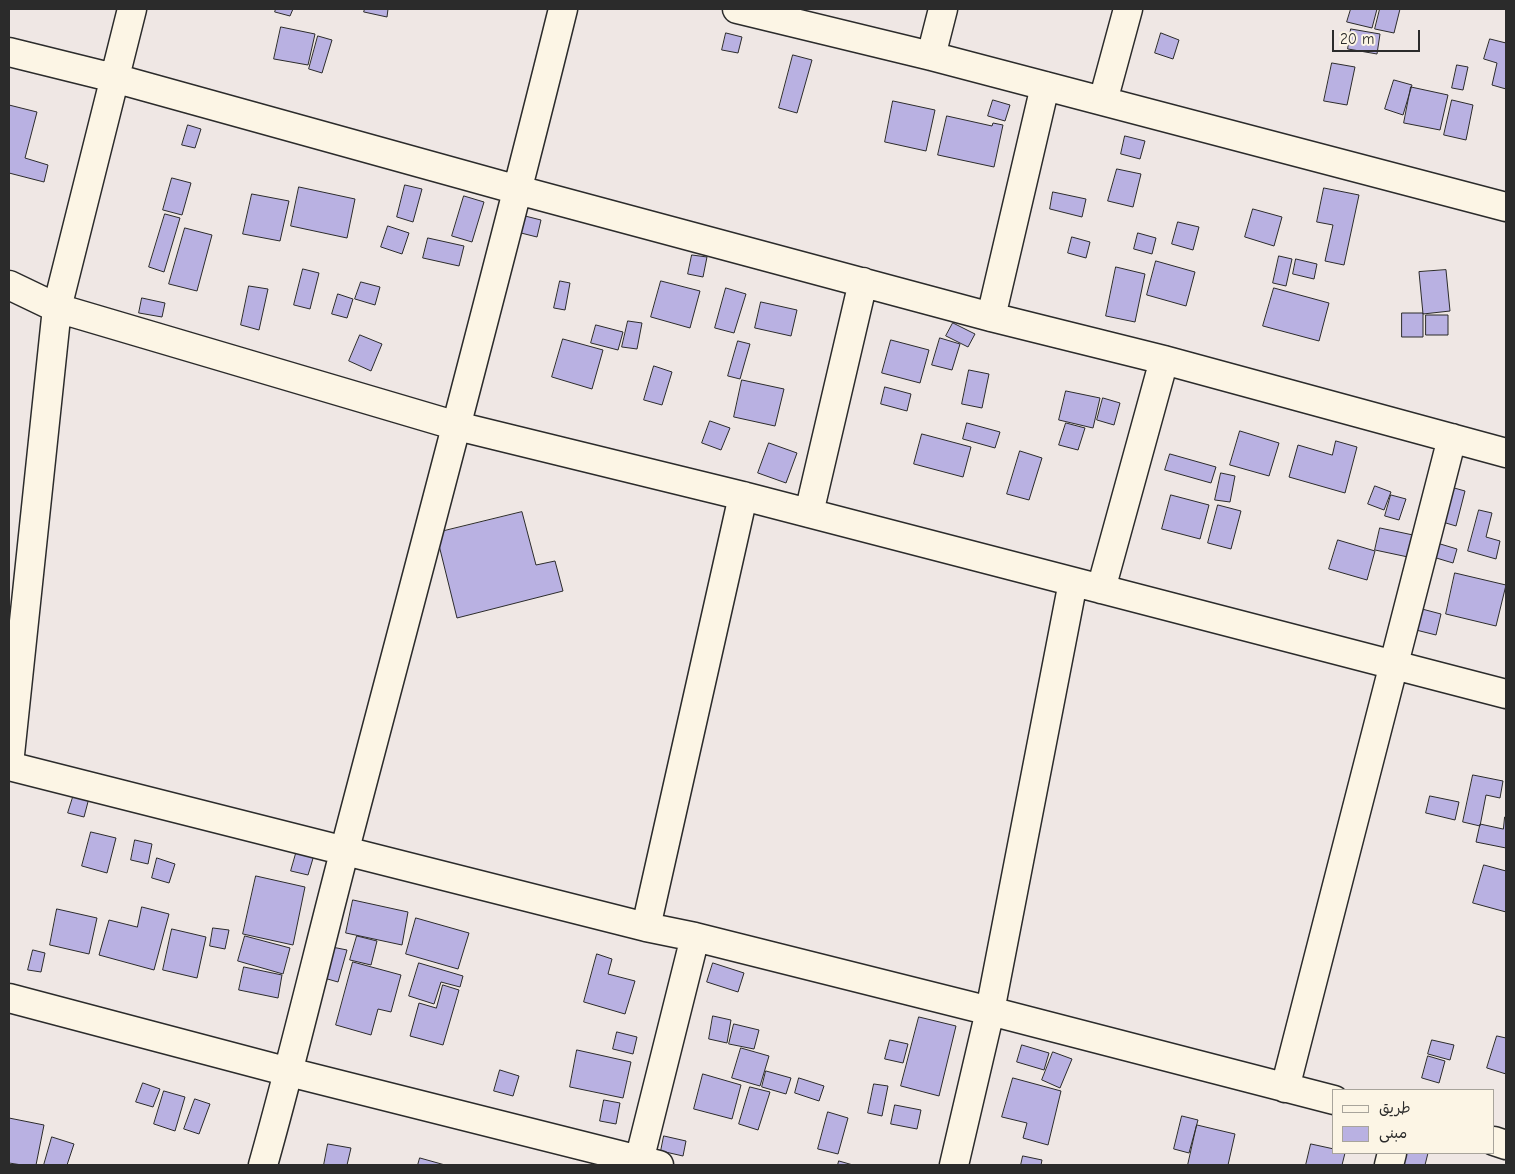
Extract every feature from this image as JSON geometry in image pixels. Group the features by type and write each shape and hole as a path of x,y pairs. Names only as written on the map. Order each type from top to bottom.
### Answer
{"street":[{"path":"132,9 57,308 9,765 646,927 695,937 990,1011 1332,1100"},
{"path":"263,1165 289,1072 344,851 457,426 564,9"},
{"path":"737,9 931,56 1506,207"},
{"path":"931,56 943,9"},
{"path":"1103,101 1128,9"},
{"path":"9,52 114,78 518,190 991,317 1164,360 1506,453"},
{"path":"991,317 1045,86"},
{"path":"809,513 862,282"},
{"path":"9,285 57,308 457,426 743,496 1394,665 1504,685"},
{"path":"1101,589 1164,360"},
{"path":"1285,1088 1452,438"},
{"path":"646,927 743,496"},
{"path":"954,1165 990,1011 1073,582"},
{"path":"9,998 645,1163 695,937"}],"building":[{"path":"276,9 293,9 290,16 275,12"},
{"path":"365,9 388,9 387,17 364,12"},
{"path":"1351,9 1377,9 1372,28 1347,22"},
{"path":"1380,9 1400,9 1394,33 1375,29"},
{"path":"281,27 315,34 308,65 274,59"},
{"path":"1351,29 1380,34 1377,54 1348,49"},
{"path":"726,33 742,37 738,53 722,50"},
{"path":"1161,33 1179,40 1173,59 1155,53"},
{"path":"318,36 332,40 322,73 309,69"},
{"path":"1490,39 1506,43 1506,89 1492,85 1497,63 1484,59"},
{"path":"793,55 812,60 797,113 779,108"},
{"path":"1332,63 1355,67 1347,105 1324,101"},
{"path":"1457,65 1468,67 1463,90 1452,88"},
{"path":"1394,80 1412,85 1403,115 1385,109"},
{"path":"1411,87 1448,95 1440,130 1404,123"},
{"path":"993,100 1010,105 1005,121 988,116"},
{"path":"1452,100 1473,105 1466,140 1444,135"},
{"path":"893,101 935,110 926,151 885,142"},
{"path":"9,105 37,112 25,158 48,165 44,182 9,173"},
{"path":"947,116 992,126 993,123 1003,125 994,167 938,155"},
{"path":"188,125 201,129 195,148 182,145"},
{"path":"1125,136 1145,141 1140,159 1121,154"},
{"path":"1117,169 1141,174 1133,207 1108,201"},
{"path":"172,178 191,183 182,215 163,210"},
{"path":"405,185 422,189 413,222 397,217"},
{"path":"299,187 355,199 347,238 291,226"},
{"path":"1324,188 1359,195 1344,265 1325,261 1333,225 1317,222"},
{"path":"1053,192 1086,199 1082,217 1050,209"},
{"path":"252,194 289,201 280,241 243,234"},
{"path":"464,196 484,202 472,242 452,236"},
{"path":"1253,209 1282,217 1274,246 1245,237"},
{"path":"165,214 180,218 164,272 149,267"},
{"path":"525,216 541,220 537,237 521,233"},
{"path":"1178,222 1199,227 1193,250 1172,244"},
{"path":"388,226 409,233 402,254 381,247"},
{"path":"185,228 212,235 197,291 169,284"},
{"path":"1138,233 1156,238 1152,254 1134,249"},
{"path":"1072,237 1090,242 1086,258 1068,253"},
{"path":"428,238 464,246 459,266 423,258"},
{"path":"692,255 707,257 703,277 688,274"},
{"path":"1279,256 1292,259 1286,286 1273,283"},
{"path":"1296,259 1317,264 1314,279 1293,274"},
{"path":"1156,261 1195,272 1186,306 1147,295"},
{"path":"1116,267 1145,274 1135,322 1106,316"},
{"path":"303,269 319,273 310,309 294,305"},
{"path":"1446,270 1450,311 1423,314 1419,272"},
{"path":"560,281 570,283 565,310 554,308"},
{"path":"661,281 700,291 690,328 651,317"},
{"path":"361,282 380,287 375,305 355,299"},
{"path":"249,286 268,289 259,330 241,325"},
{"path":"726,288 746,294 734,333 715,328"},
{"path":"1274,288 1329,303 1319,341 1263,326"},
{"path":"338,294 353,299 347,318 332,314"},
{"path":"142,298 165,303 162,317 139,313"},
{"path":"761,302 797,310 791,336 755,328"},
{"path":"1402,313 1423,313 1423,337 1402,337"},
{"path":"1426,315 1448,315 1448,335 1426,335"},
{"path":"628,321 642,323 637,349 622,347"},
{"path":"953,323 975,334 968,347 946,336"},
{"path":"596,325 623,332 618,350 591,343"},
{"path":"360,335 382,344 371,371 349,361"},
{"path":"940,338 960,344 952,370 932,365"},
{"path":"563,339 603,350 592,389 552,377"},
{"path":"891,340 929,350 920,383 882,373"},
{"path":"738,341 750,344 740,379 728,376"},
{"path":"654,366 672,372 662,405 644,400"},
{"path":"969,370 989,374 982,408 962,404"},
{"path":"742,380 784,389 775,426 734,417"},
{"path":"885,387 911,394 907,411 881,404"},
{"path":"1066,391 1100,398 1093,428 1059,420"},
{"path":"1103,398 1120,403 1114,425 1097,420"},
{"path":"710,421 730,428 721,450 702,443"},
{"path":"967,423 1000,432 995,448 963,439"},
{"path":"1066,423 1085,428 1078,450 1059,445"},
{"path":"1240,431 1279,443 1269,476 1230,465"},
{"path":"922,434 971,447 963,477 914,464"},
{"path":"1336,441 1357,447 1345,493 1289,477 1298,445 1332,455"},
{"path":"769,443 797,453 786,483 758,473"},
{"path":"1020,451 1042,458 1029,500 1007,494"},
{"path":"1170,454 1216,467 1211,483 1165,470"},
{"path":"1221,473 1235,476 1230,502 1215,500"},
{"path":"1429,481 1465,491 1456,526 1419,515"},
{"path":"1375,486 1391,492 1384,510 1368,504"},
{"path":"1171,495 1209,505 1200,539 1162,529"},
{"path":"1391,495 1406,499 1399,520 1385,516"},
{"path":"1218,505 1241,511 1231,549 1208,543"},
{"path":"1479,510 1492,513 1486,537 1500,541 1496,559 1468,551"},
{"path":"522,512 536,565 555,561 563,591 457,618 436,533"},
{"path":"1380,528 1413,535 1408,557 1375,550"},
{"path":"1338,540 1375,551 1367,580 1329,569"},
{"path":"1437,543 1457,549 1453,563 1433,557"},
{"path":"1455,573 1506,585 1496,626 1446,614"},
{"path":"1422,609 1441,614 1436,635 1416,630"},
{"path":"1473,775 1503,781 1500,798 1486,795 1480,826 1463,822"},
{"path":"74,794 89,798 84,817 68,813"},
{"path":"1430,796 1459,802 1455,820 1426,813"},
{"path":"1505,817 1506,848 1476,842 1480,824 1503,829"},
{"path":"91,832 116,838 107,873 82,866"},
{"path":"135,840 152,844 148,864 131,860"},
{"path":"297,850 314,855 308,875 291,871"},
{"path":"157,858 175,864 169,883 152,878"},
{"path":"1484,865 1506,871 1506,912 1473,903"},
{"path":"256,876 305,887 293,945 243,934"},
{"path":"353,900 408,912 402,945 346,933"},
{"path":"142,907 169,914 154,970 99,955 109,920 137,927"},
{"path":"57,909 97,918 89,954 50,945"},
{"path":"416,918 469,933 458,969 406,954"},
{"path":"213,928 229,930 225,949 210,946"},
{"path":"172,929 206,937 197,978 163,970"},
{"path":"245,936 290,948 283,974 238,961"},
{"path":"357,936 377,941 371,965 350,960"},
{"path":"332,947 347,950 338,982 324,978"},
{"path":"33,950 45,953 41,972 28,970"},
{"path":"597,954 612,959 608,974 635,981 625,1014 584,1002"},
{"path":"353,962 401,975 391,1012 378,1009 371,1035 336,1025"},
{"path":"419,963 463,976 460,987 441,982 434,1004 409,996"},
{"path":"713,963 744,973 738,992 707,982"},
{"path":"244,967 282,975 278,998 239,990"},
{"path":"443,985 459,990 443,1045 410,1036 419,1003 436,1008"},
{"path":"713,1016 731,1020 727,1043 709,1039"},
{"path":"919,1017 956,1026 939,1096 901,1086"},
{"path":"734,1024 759,1030 754,1049 729,1044"},
{"path":"617,1032 637,1037 633,1054 613,1049"},
{"path":"1497,1036 1506,1038 1506,1074 1487,1068"},
{"path":"890,1040 908,1044 903,1063 885,1059"},
{"path":"1432,1040 1454,1045 1450,1060 1428,1054"},
{"path":"1022,1045 1049,1053 1044,1070 1017,1062"},
{"path":"741,1048 769,1056 760,1086 732,1078"},
{"path":"577,1050 631,1062 623,1098 570,1087"},
{"path":"1053,1052 1072,1059 1060,1088 1042,1080"},
{"path":"1428,1056 1445,1061 1439,1083 1422,1078"},
{"path":"500,1070 519,1076 513,1096 494,1091"},
{"path":"766,1071 791,1078 786,1094 762,1087"},
{"path":"703,1074 741,1085 732,1119 694,1109"},
{"path":"799,1078 824,1086 819,1101 795,1093"},
{"path":"1013,1078 1061,1091 1048,1145 1023,1138 1027,1123 1002,1117"},
{"path":"143,1083 160,1089 153,1107 136,1102"},
{"path":"874,1084 888,1086 882,1116 868,1113"},
{"path":"750,1087 770,1092 758,1130 739,1124"},
{"path":"164,1091 185,1097 175,1131 154,1124"},
{"path":"195,1099 210,1104 199,1134 184,1129"},
{"path":"604,1100 620,1103 616,1124 600,1121"},
{"path":"895,1105 921,1110 917,1129 891,1124"},
{"path":"828,1112 848,1118 838,1154 818,1149"},
{"path":"1182,1116 1198,1120 1189,1153 1174,1149"},
{"path":"9,1118 44,1125 36,1165 9,1163"},
{"path":"1197,1125 1235,1134 1228,1165 1188,1165"},
{"path":"664,1136 686,1141 683,1156 661,1151"},
{"path":"52,1137 74,1144 67,1165 44,1165"},
{"path":"328,1144 351,1148 347,1165 324,1165"},
{"path":"1311,1144 1332,1149 1332,1154 1345,1154 1342,1165 1306,1165"},
{"path":"1397,1154 1428,1154 1425,1165 1394,1165"},
{"path":"1023,1156 1042,1160 1041,1165 1021,1165"},
{"path":"420,1158 445,1165 418,1165"},
{"path":"839,1161 853,1165 838,1165"}]}
